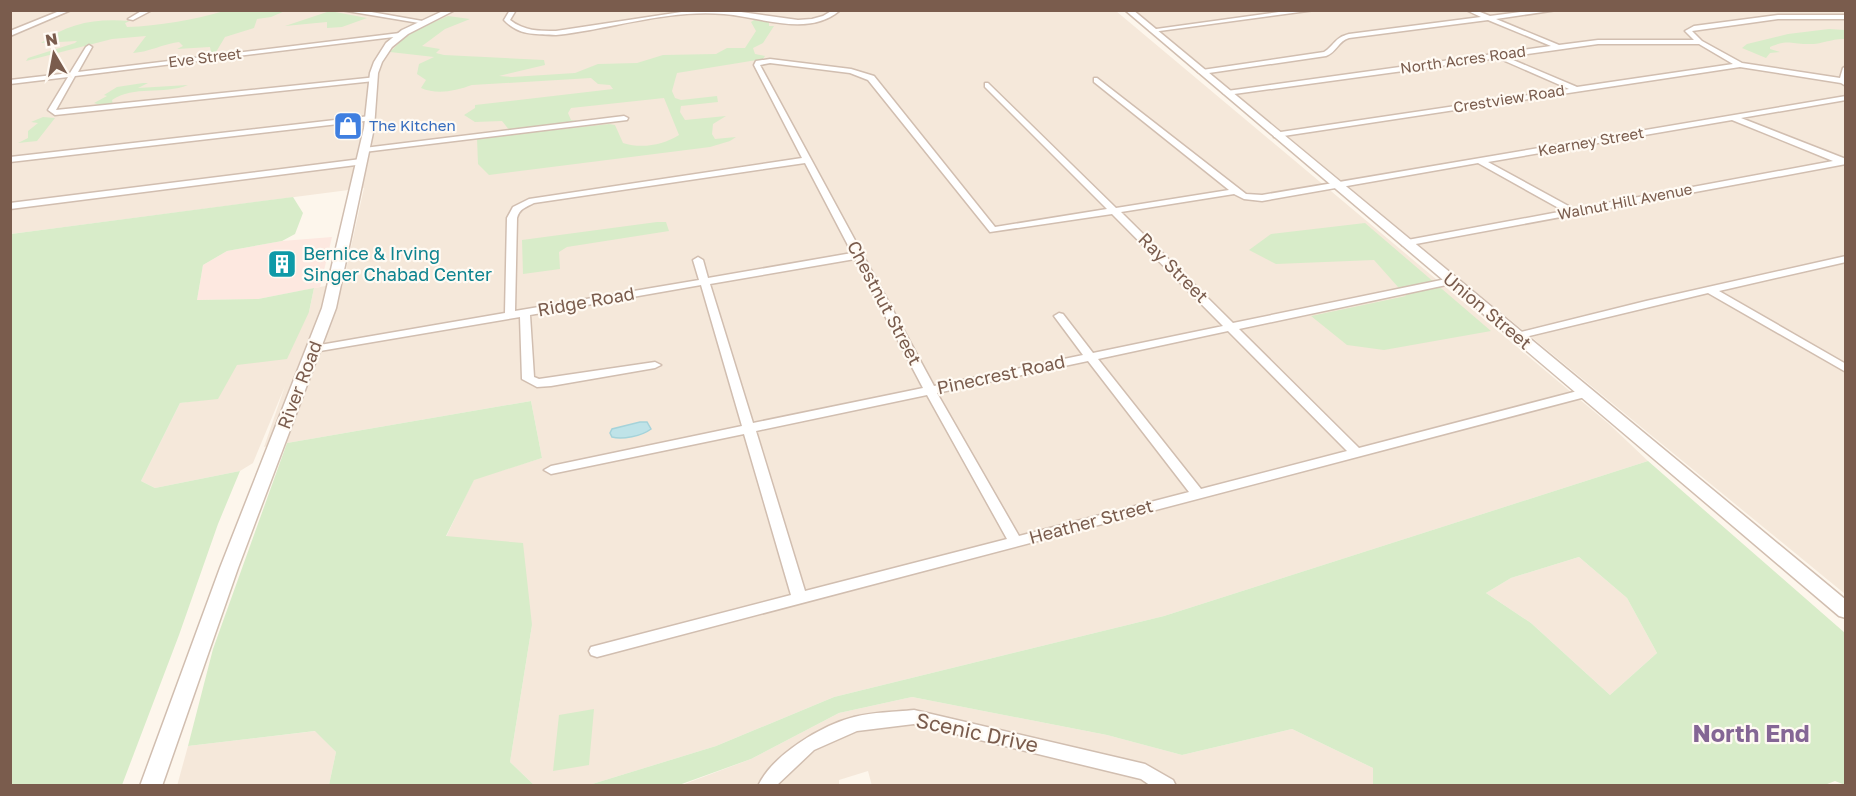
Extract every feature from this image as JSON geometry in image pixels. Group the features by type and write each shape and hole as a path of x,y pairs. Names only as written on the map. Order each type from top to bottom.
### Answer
{"street":[{"path":"10,34 68,10"},
{"path":"131,19 149,10"},
{"path":"344,10 425,22"},
{"path":"384,17 396,10"},
{"name":"River Road","path":"151,786 229,568 332,297 370,118 374,79 381,56 400,35 452,10"},
{"path":"513,10 507,20 510,25 524,30 546,33 572,32 678,13 729,12 790,22 812,20 833,14 836,10"},
{"name":"Union Street","path":"1128,10 1845,611"},
{"path":"1152,30 1312,10"},
{"path":"1469,10 1557,46"},
{"path":"1202,72 1326,54 1334,49 1335,43 1340,38 1349,36 1554,10"},
{"path":"1793,10 1809,16"},
{"path":"1845,17 1809,16 1751,20 1689,29 1688,34 1740,65 1844,82 1845,69"},
{"name":"Eve Street","path":"10,82 400,35"},
{"name":"North Acres Road","path":"1227,93 1557,46 1621,41 1700,42"},
{"path":"89,47 52,110 55,113 374,79"},
{"path":"1497,55 1575,89"},
{"name":"Chestnut Street","path":"1016,542 930,390 757,65 758,62 770,61 867,75 993,230 1115,211"},
{"name":"Crestview Road","path":"1277,135 1740,65"},
{"path":"1097,80 1244,196 1262,198 1337,186"},
{"name":"Ray Street","path":"988,85 1356,452"},
{"name":"Kearney Street","path":"1337,186 1845,98"},
{"path":"1829,101 1845,108"},
{"path":"10,160 370,118"},
{"path":"10,206 624,118"},
{"path":"1733,118 1844,161"},
{"path":"510,315 512,218 513,212 520,206 532,201 807,160"},
{"path":"1480,161 1573,212"},
{"name":"Walnut Hill Avenue","path":"1405,243 1844,161"},
{"path":"1115,211 1236,191"},
{"name":"Ridge Road","path":"314,349 859,255"},
{"path":"1516,336 1845,259"},
{"path":"698,260 800,599"},
{"name":"Pinecrest Road","path":"551,470 1451,281"},
{"path":"1710,290 1845,369"},
{"path":"525,312 528,380 537,383 551,382 655,365"},
{"path":"1059,316 1198,494"},
{"name":"Heather Street","path":"597,651 1585,393"},
{"name":"Scenic Drive","path":"767,786 770,780 808,745 855,724 914,717 1145,772 1167,786"}],"shaded area":[{"path":"11,11 1116,11 1609,424 1648,461 1164,616 834,697 716,746 589,785 534,785 510,762 532,625 446,537 474,479 542,458 531,401 264,447 285,386 253,463 240,471 155,488 141,481 180,403 218,398 236,365 309,312 314,288 343,283 364,188 11,234"},
{"path":"1136,11 1845,11 1845,594 1458,277"},
{"path":"332,237 320,287 258,299 197,300 203,265 227,251 282,241"},
{"path":"1579,557 1627,598 1657,653 1610,695 1531,623 1486,593 1511,578"},
{"path":"912,697 1107,735 1182,755 1292,729 1373,768 1373,786 872,786 868,771 839,780 839,785 679,786 751,759 839,713"},
{"path":"316,731 336,752 329,785 177,786 188,746"}],"green space":[{"path":"224,11 285,11 271,17 257,19 254,28 225,37 216,52 211,52 210,47 177,49 183,46 179,42 133,53 146,36 112,39 26,61 28,58 75,43 77,41 41,43 72,26 83,23 118,20 130,21 125,23 127,27 151,25 188,20"},
{"path":"330,11 367,18 342,27 327,28 327,22 285,26"},
{"path":"448,16 470,19 445,29 422,46 440,49 436,53 444,55 544,60 545,65 499,76 512,77 575,73 598,64 637,63 663,55 716,54 727,48 745,48 756,31 751,22 754,20 769,22 769,26 774,26 763,43 753,48 755,54 765,56 763,59 677,73 672,91 675,98 681,100 717,96 718,102 681,106 680,112 685,120 726,116 713,124 712,134 715,139 736,137 730,141 710,147 489,175 478,164 477,138 609,124 615,125 623,143 630,145 652,145 679,135 664,98 571,108 568,113 571,120 585,122 510,131 502,121 475,122 464,115 475,108 475,105 613,89 610,85 598,84 591,78 472,85 446,91 421,88 426,80 417,74 419,64 434,57 390,52 409,33"},
{"path":"1829,29 1845,30 1845,39 1812,44 1781,43 1770,47 1780,52 1770,53 1766,58 1742,48 1747,44 1788,34"},
{"path":"148,83 138,88 188,85 121,95 112,100 113,105 103,106 94,103 117,87"},
{"path":"43,117 55,118 37,141 18,143 28,138 28,131 38,123 31,122"},
{"path":"293,197 303,213 295,234 282,241 227,251 203,265 197,300 258,299 314,288 309,312 287,359 237,365 218,399 180,403 141,481 155,488 240,471 218,524 122,785 11,785 11,234"},
{"path":"666,222 669,231 567,247 559,252 560,269 523,274 522,240"},
{"path":"1365,223 1491,331 1384,350 1347,345 1311,316 1406,296 1374,260 1276,264 1249,250 1271,234"},
{"path":"531,401 542,458 474,480 446,536 523,543 532,625 510,762 534,785 329,785 336,752 315,731 188,746 213,649 287,443"},
{"path":"1648,461 1845,633 1845,785 1835,781 1822,786 1373,785 1373,768 1292,729 1182,755 1107,735 912,697 839,713 751,759 679,785 589,785 716,746 834,697 1164,616","holes":["1579,557 1627,598 1657,653 1610,695 1531,623 1486,593 1511,578"]},
{"path":"594,709 589,765 553,771 559,715"}],"water":[{"path":"647,422 651,429 643,434 626,438 612,437 610,433 612,429"}],"place":[{"name":"The Kitchen","path":"348,126"},
{"name":"Bernice & Irving Singer Chabad Center","path":"282,264"}],"district":[{"name":"North End","path":"1751,734"}]}
